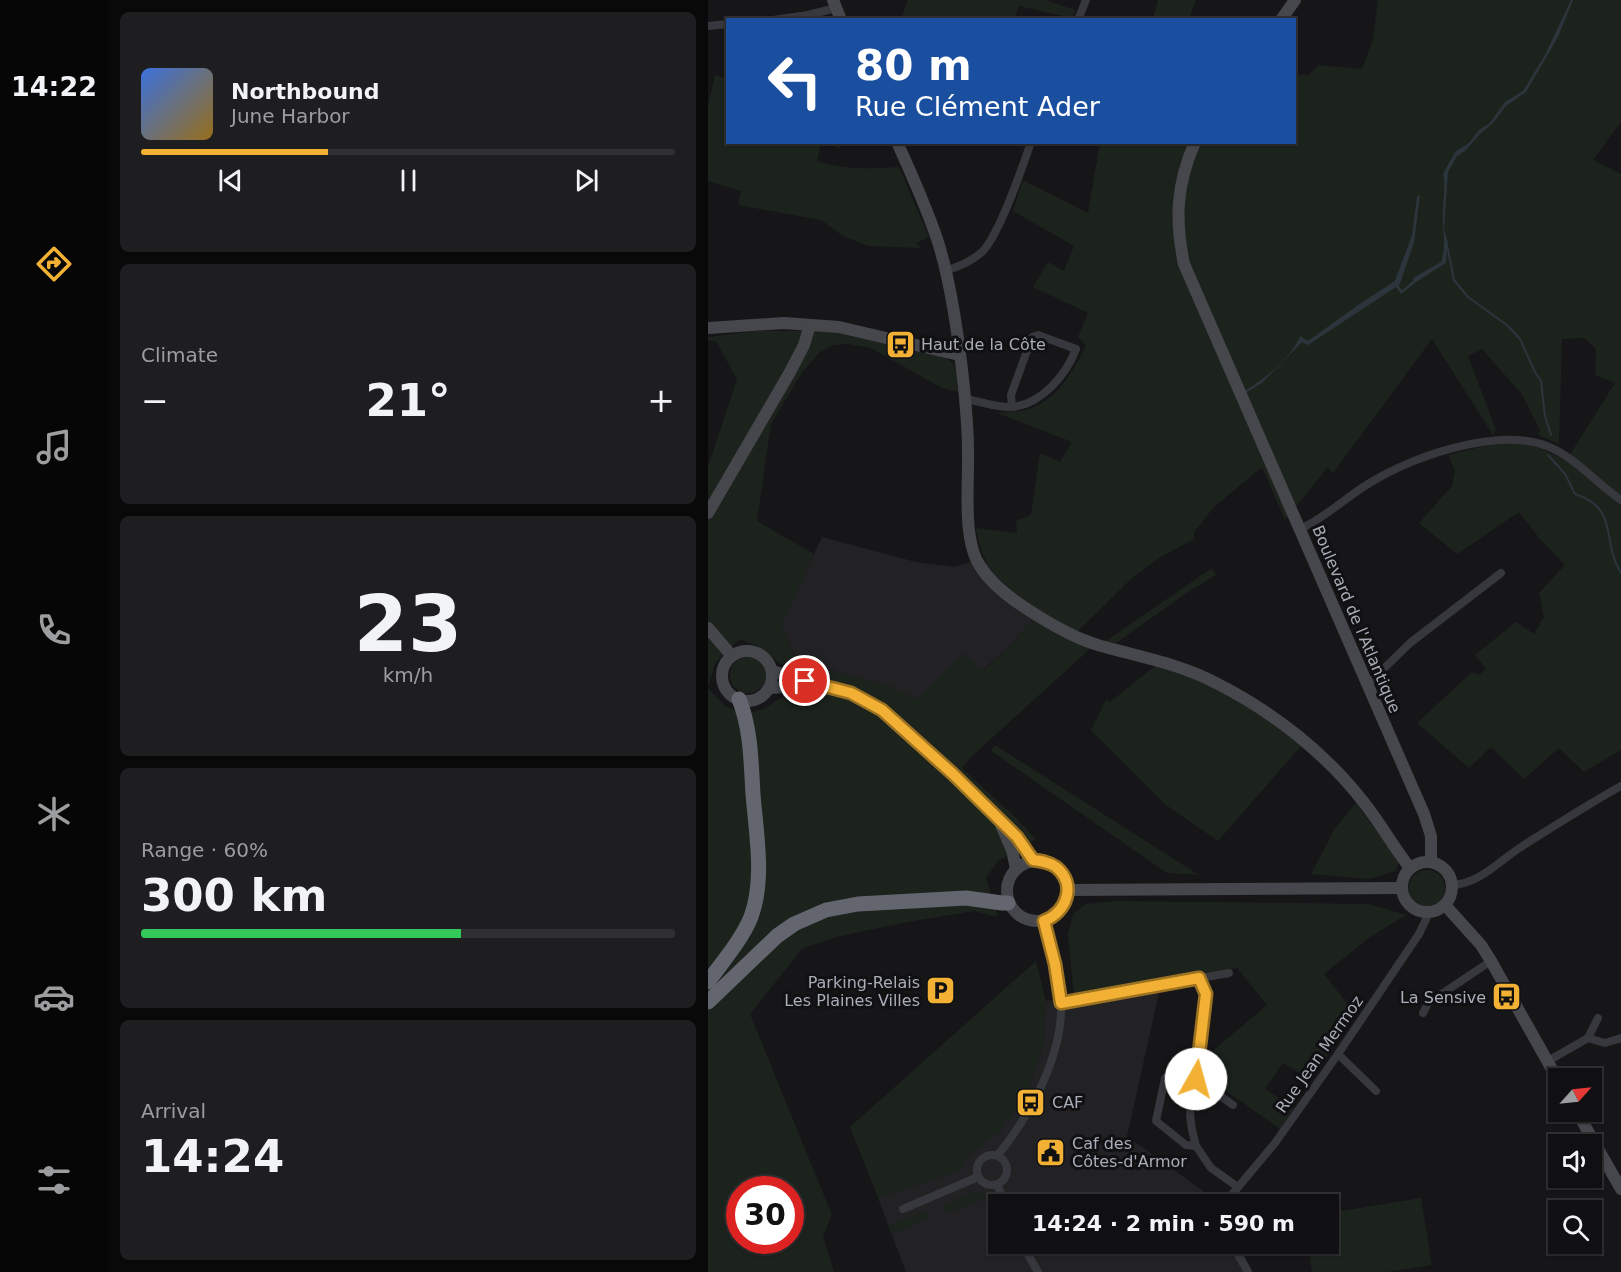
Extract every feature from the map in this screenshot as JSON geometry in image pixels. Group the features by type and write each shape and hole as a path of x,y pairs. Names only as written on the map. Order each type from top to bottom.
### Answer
{"highway":[{"path":"708,982 743,933 751,916 756,899 759,872 750,756 744,713 739,699"},
{"path":"708,1002 777,936 794,924 826,910 858,904 966,898 1008,903"}],"main road":[{"path":"1282,18 1295,0"},
{"path":"898,144 926,206 939,244 945,272 965,399 969,526 979,566 1014,600 1064,632 1100,646 1160,661 1197,674 1227,689 1274,718 1331,766 1364,802 1410,868"},
{"name":"Boulevard de l'Atlantique","path":"1193,144 1182,177 1177,207 1178,235 1184,264 1424,814 1431,836 1431,862"},
{"path":"708,328 784,323 839,327 959,355"},
{"path":"708,513 790,372 804,345 810,325"},
{"path":"708,628 732,656"},
{"path":"769,688 772,671 764,656 756,652 739,652 732,656 723,668 722,676 727,690 739,699 756,699 769,688 822,687"},
{"path":"772,671 822,687 851,693 882,710 953,774 1017,837 1033,860"},
{"path":"1000,821 1012,850 1016,869"},
{"path":"1033,860 1056,867 1062,874 1068,890 1064,906 1059,913 1044,921 1036,922 1019,916 1008,903 1006,893 1007,883 1016,869 1033,860"},
{"path":"1431,862 1446,870 1452,885 1446,904 1441,909 1429,913 1413,909 1407,903 1401,888 1405,873 1410,868 1416,864 1431,862"},
{"path":"1068,890 1401,888"},
{"path":"1446,904 1481,945 1552,1068"},
{"path":"1582,1122 1621,1189"}],"street":[{"path":"1079,18 1086,0"},
{"path":"786,18 837,9"},
{"path":"708,26 726,24"},
{"path":"945,272 974,259 984,250 997,228 1030,144"},
{"path":"965,399 1012,406 1023,404 1050,388 1071,362 1076,349 1038,335 1032,337 1011,395 1012,406"},
{"path":"1300,529 1312,524 1368,484 1415,459 1443,451 1506,439 1526,439 1548,446 1563,454 1621,500"},
{"path":"1367,686 1410,643 1501,573"},
{"path":"1452,885 1476,879 1593,801 1621,786"},
{"name":"Rue Jean Mermoz","path":"1232,1194 1275,1143 1338,1054 1419,934 1429,913"},
{"path":"998,1155 1026,1113 1049,1068 1057,1042 1061,1003 1055,964 1044,921"},
{"path":"1423,1013 1428,1004 1491,961"},
{"path":"1061,1003 1229,974"},
{"path":"1199,978 1206,994 1190,1115 1192,1130 1196,1146 1211,1168 1238,1187"},
{"path":"1548,1061 1588,1038 1598,1018"},
{"path":"1588,1038 1605,1043 1621,1038"},
{"path":"1338,1054 1376,1091"},
{"path":"1196,1146 1186,1144 1156,1121 1165,1078 1188,1081 1196,1079 1233,1105"},
{"path":"998,1155 1007,1168 1005,1178 997,1185 988,1185 978,1177 977,1166 982,1157 998,1155"},
{"path":"903,1209 978,1177"},
{"path":"997,1185 1001,1194"},
{"path":"1028,1254 1038,1272"},
{"path":"1238,1254 1248,1272"}],"shaded area":[{"path":"908,0 1045,0 1075,10 1072,18 1019,6 1014,18 901,18"},
{"path":"1158,0 1196,0 1189,18 1153,18"},
{"path":"1378,0 1621,0 1621,122 1593,160 1621,174 1621,750 1584,772 1559,748 1524,779 1491,747 1469,768 1417,723 1472,672 1479,675 1486,669 1475,655 1516,622 1534,634 1544,617 1539,593 1565,565 1540,539 1519,512 1457,554 1419,523 1452,486 1455,470 1448,455 1492,445 1514,443 1540,448 1566,461 1615,383 1595,375 1596,349 1584,338 1562,339 1559,444 1538,435 1540,430 1521,393 1482,349 1468,356 1496,430 1493,435 1432,339 1333,473 1328,467 1285,520 1262,467 1214,507 1194,532 1194,539 1159,558 1131,579 1078,631 1101,639 972,756 962,768 1036,839 998,861 986,878 998,917 974,911 836,937 802,949 750,1014 832,1215 823,1236 834,1272 708,1272 708,688 708,467 737,379 716,341 708,340 708,337 756,331 830,331 935,353 952,363 955,367 958,392 942,388 871,348 848,344 833,345 820,352 803,371 771,424 757,521 814,554 781,625 797,661 892,687 917,699 964,654 983,671 1014,642 1039,611 997,577 984,556 976,528 1017,533 1016,521 1031,515 1040,453 1060,462 1072,442 997,413 1026,410 1046,400 1069,376 1086,346 1078,337 1088,313 1033,287 1048,262 1064,271 1074,246 1013,211 1023,180 1088,213 1100,144 1296,144 1296,74 1309,75 1318,65 1362,69 1373,39","holes":["740,639 757,646 792,672 782,697 764,709 749,713 726,707 708,688 715,663"]},
{"path":"1573,0 1558,37 1526,92 1506,106 1493,123 1457,156 1448,172 1444,229 1448,243 1446,263 1401,294 1396,287 1308,345 1302,342 1262,383 1244,394 1243,392 1259,382 1283,360 1300,336 1308,341 1395,281 1412,235 1417,197 1420,195 1414,243 1399,286 1402,290 1414,280 1413,278 1441,262 1444,243 1443,174 1455,152 1469,143 1479,130 1490,123 1505,102 1523,91 1545,55"},
{"path":"715,75 726,79 726,144 821,144 817,161 827,164 868,168 899,167 929,237 916,243 921,248 868,246 843,236 821,220 738,205 741,191 708,181 708,105"},
{"path":"825,144 841,144 840,148"},
{"path":"822,537 916,562 955,567 983,558 1002,583 1039,611 1014,642 982,671 964,654 917,700 892,687 797,661 781,625"},
{"path":"1212,568 1216,575 1116,643 1106,641"},
{"path":"748,657 760,663 766,675 760,687 748,693 736,687 730,675 736,663"},
{"path":"1165,658 1222,680 1301,746 1218,841 1166,805 1091,730 1106,700 1110,702"},
{"path":"995,745 1199,875 1167,873 991,751"},
{"path":"1356,803 1399,861 1396,871 1369,879 1311,874 1335,828"},
{"path":"1427,870 1440,875 1445,888 1440,901 1427,906 1414,901 1409,888 1414,875"},
{"path":"1114,901 1369,904 1406,915 1370,937 1324,974 1356,1015 1311,1080 1283,1063 1265,1089 1294,1108 1280,1129 1201,1073 1204,1058 1267,1005 1237,968 1074,995 1068,935 1073,914 1086,904"},
{"path":"1036,961 1046,1001 1043,1045 1029,1088 1000,1131 966,1157 961,1170 878,1198 850,1127"},
{"path":"1162,979 1127,1136 1207,1194 988,1194 988,1254 1243,1254 1253,1272 906,1272 878,1198 961,1170 966,1157 1000,1131 1029,1088 1043,1045 1046,1001"},
{"path":"971,1193 982,1193 988,1197 988,1209 984,1199 947,1213 944,1204"},
{"path":"1421,1198 1432,1265 1387,1272 1312,1272 1309,1254 1339,1254 1339,1211"},
{"path":"927,1210 930,1218 891,1234 888,1226"}],"waterway":[{"path":"1447,245 1454,280 1468,297 1508,326 1520,339 1541,381 1545,416 1551,435"},
{"path":"1548,455 1565,474 1575,494 1589,500 1604,517 1615,561 1621,573"}],"place":[{"name":"Haut de la Côte","path":"900,344"},
{"name":"Parking-Relais Les Plaines Villes","path":"941,991"},
{"name":"La Sensive","path":"1507,997"},
{"name":"CAF","path":"1031,1102"},
{"name":"Caf des Côtes-d'Armor","path":"1051,1152"}],"route":[{"path":"805,681 851,693 882,710 953,774 1017,837 1033,860 1048,863 1062,874 1068,890 1064,906 1059,913 1044,921 1055,964 1061,1003 1199,978 1206,994 1196,1079"}]}
